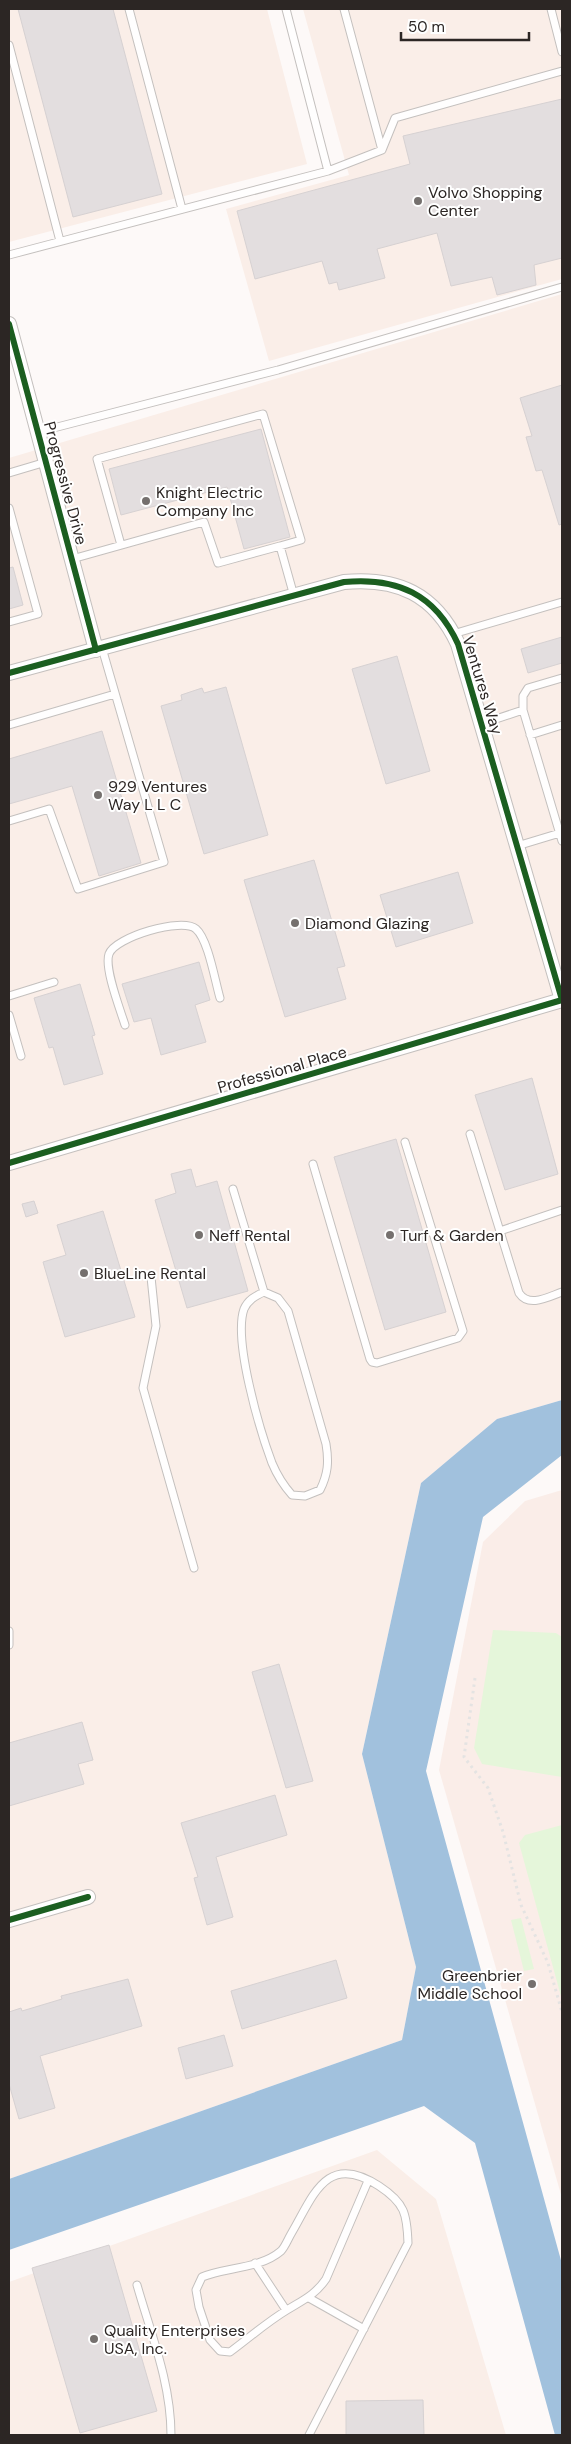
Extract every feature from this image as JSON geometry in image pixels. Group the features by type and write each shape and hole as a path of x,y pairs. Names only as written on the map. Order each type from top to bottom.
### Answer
{"street":[{"name":"Progressive Drive","path":"9,324 17,366 38,432 72,559 99,649"},
{"name":"Ventures Way","path":"9,673 344,582 366,580 388,582 404,587 424,599 437,610 453,634 562,1000"},
{"name":"Professional Place","path":"9,1163 562,1000"},
{"path":"9,1920 88,1897"}],"lane":[{"path":"129,9 182,209"},
{"path":"286,9 328,171"},
{"path":"344,9 382,150"},
{"path":"551,9 562,52"},
{"path":"9,45 60,241"},
{"path":"9,255 328,171 382,150 395,118 562,71"},
{"path":"38,432 278,370 562,287"},
{"path":"72,559 204,522 218,563 301,540 263,414 96,459 121,545"},
{"path":"9,472 46,462"},
{"path":"9,508 38,614 9,622"},
{"path":"280,546 294,596"},
{"path":"453,634 562,602"},
{"path":"9,821 49,809 78,889 164,862 115,694 99,649"},
{"path":"562,678 528,688 524,696 523,710 562,842"},
{"path":"9,724 115,694"},
{"path":"481,724 523,710"},
{"path":"530,734 562,725"},
{"path":"554,816 562,814"},
{"path":"517,846 560,834"},
{"path":"125,1025 108,965 109,953 116,945 128,938 172,925 185,924 196,928 203,937 220,998"},
{"path":"9,996 54,982"},
{"path":"9,1015 21,1056"},
{"path":"470,1134 519,1293 523,1300 530,1302 562,1292"},
{"path":"313,1164 370,1359 372,1362 377,1363 458,1338 462,1335 463,1331 405,1142"},
{"path":"233,1189 264,1292"},
{"path":"500,1231 562,1210"},
{"path":"151,1277 156,1326 143,1388 194,1568"},
{"path":"264,1292 278,1298 288,1311 326,1444 329,1462 327,1475 320,1490 305,1496 292,1495 283,1485 272,1464 241,1343 244,1309 252,1298 264,1292"},
{"path":"9,1630 9,1645"},
{"path":"309,2435 408,2243 408,2218 398,2201 378,2185 368,2181 352,2175 330,2177 317,2187 282,2250 256,2263 214,2272 202,2278 196,2290 199,2307 210,2340 220,2351 230,2352 286,2310 309,2298 317,2291 326,2279 368,2181"},
{"path":"256,2263 286,2310"},
{"path":"137,2285 165,2379 171,2410 171,2435"},
{"path":"309,2298 364,2329"}],"path":[{"path":"475,1678 464,1757 488,1788 503,1832 521,1906 548,1964 562,2012"}],"shaded area":[{"path":"9,9 267,9 307,164 9,242"},
{"path":"303,9 562,9 562,279 269,361 226,209 349,175"},
{"path":"562,294 562,1400 497,1419 421,1483 362,1754 416,1967 402,2040 9,2179 9,458"},
{"name":"Greenbrier Middle School","path":"562,1490 562,2198 439,1770 483,1542 525,1501"},
{"path":"377,2150 436,2199 506,2435 9,2435 9,2282"}],"green space":[{"path":"493,1630 556,1633 562,1637 562,1777 482,1764 474,1748"},
{"path":"562,1825 562,2000 519,1843 525,1835"},
{"path":"521,1918 534,1969 524,1971 511,1920"}],"water":[{"path":"562,1400 562,1455 483,1517 426,1771 562,2264 562,2435 555,2435 475,2143 424,2106 9,2250 9,2179 402,2040 416,1967 362,1754 421,1483 497,1419"}],"building":[{"path":"18,9 113,9 162,194 73,217"},
{"name":"Volvo Shopping Center","path":"562,99 562,258 534,265 536,285 497,295 492,277 451,286 437,233 377,249 385,278 339,290 337,282 329,284 322,261 255,279 237,211 410,164 403,136"},
{"path":"562,385 562,524 559,525 542,470 536,471 526,437 532,436 520,398"},
{"name":"Knight Electric Company Inc","path":"261,429 290,537 244,549 227,487 121,515 109,469"},
{"path":"13,567 23,605 9,609 9,568"},
{"path":"562,637 562,663 528,673 521,649"},
{"path":"397,656 430,771 386,784 352,669"},
{"path":"226,687 268,835 204,854 161,706 182,700 181,695 202,688 204,693"},
{"name":"929 Ventures Way L L C","path":"102,731 141,863 99,876 72,786 9,804 9,759"},
{"name":"Diamond Glazing","path":"314,860 345,966 337,968 346,999 285,1017 244,880"},
{"path":"458,872 473,923 396,947 380,895"},
{"path":"199,962 210,1000 195,1005 206,1042 161,1055 151,1018 134,1022 122,984"},
{"path":"80,984 95,1035 92,1036 103,1074 64,1085 53,1047 49,1048 34,998"},
{"path":"532,1078 558,1174 505,1190 475,1095"},
{"name":"Turf & Garden","path":"396,1139 446,1312 385,1330 334,1157"},
{"name":"Neff Rental","path":"191,1169 196,1187 217,1181 248,1291 187,1308 155,1200 176,1193 171,1174"},
{"path":"34,1201 38,1213 26,1217 22,1204"},
{"name":"BlueLine Rental","path":"103,1211 135,1317 65,1337 43,1262 66,1255 57,1225"},
{"path":"279,1664 313,1781 286,1788 252,1672"},
{"path":"82,1722 93,1760 78,1764 84,1784 9,1806 9,1743"},
{"path":"275,1795 287,1835 216,1857 233,1917 207,1925 194,1878 198,1877 181,1823"},
{"path":"336,1960 347,1998 242,2029 231,1991"},
{"path":"128,1979 142,2026 40,2056 55,2108 19,2119 9,2084 9,2012 21,2008 22,2011 62,1999 61,1996"},
{"path":"224,2035 233,2066 186,2079 178,2048"},
{"name":"Quality Enterprises USA, Inc.","path":"109,2245 157,2411 80,2433 32,2268"},
{"path":"423,2400 424,2435 346,2435 346,2401"}],"cycle path":[{"path":"9,324 96,650"},
{"path":"9,673 344,582 363,581 381,583 397,586 412,592 426,601 438,613 449,627 458,644 562,1000"},
{"path":"9,1163 562,1000"},
{"path":"9,1920 88,1897"}],"place":[{"name":"Volvo Shopping Center","path":"418,201"},
{"name":"Knight Electric Company Inc","path":"146,501"},
{"name":"929 Ventures Way L L C","path":"98,795"},
{"name":"Diamond Glazing","path":"295,923"},
{"name":"Neff Rental","path":"199,1235"},
{"name":"Turf & Garden","path":"390,1235"},
{"name":"BlueLine Rental","path":"84,1273"},
{"name":"Greenbrier Middle School","path":"532,1984"},
{"name":"Quality Enterprises USA, Inc.","path":"94,2339"}]}
